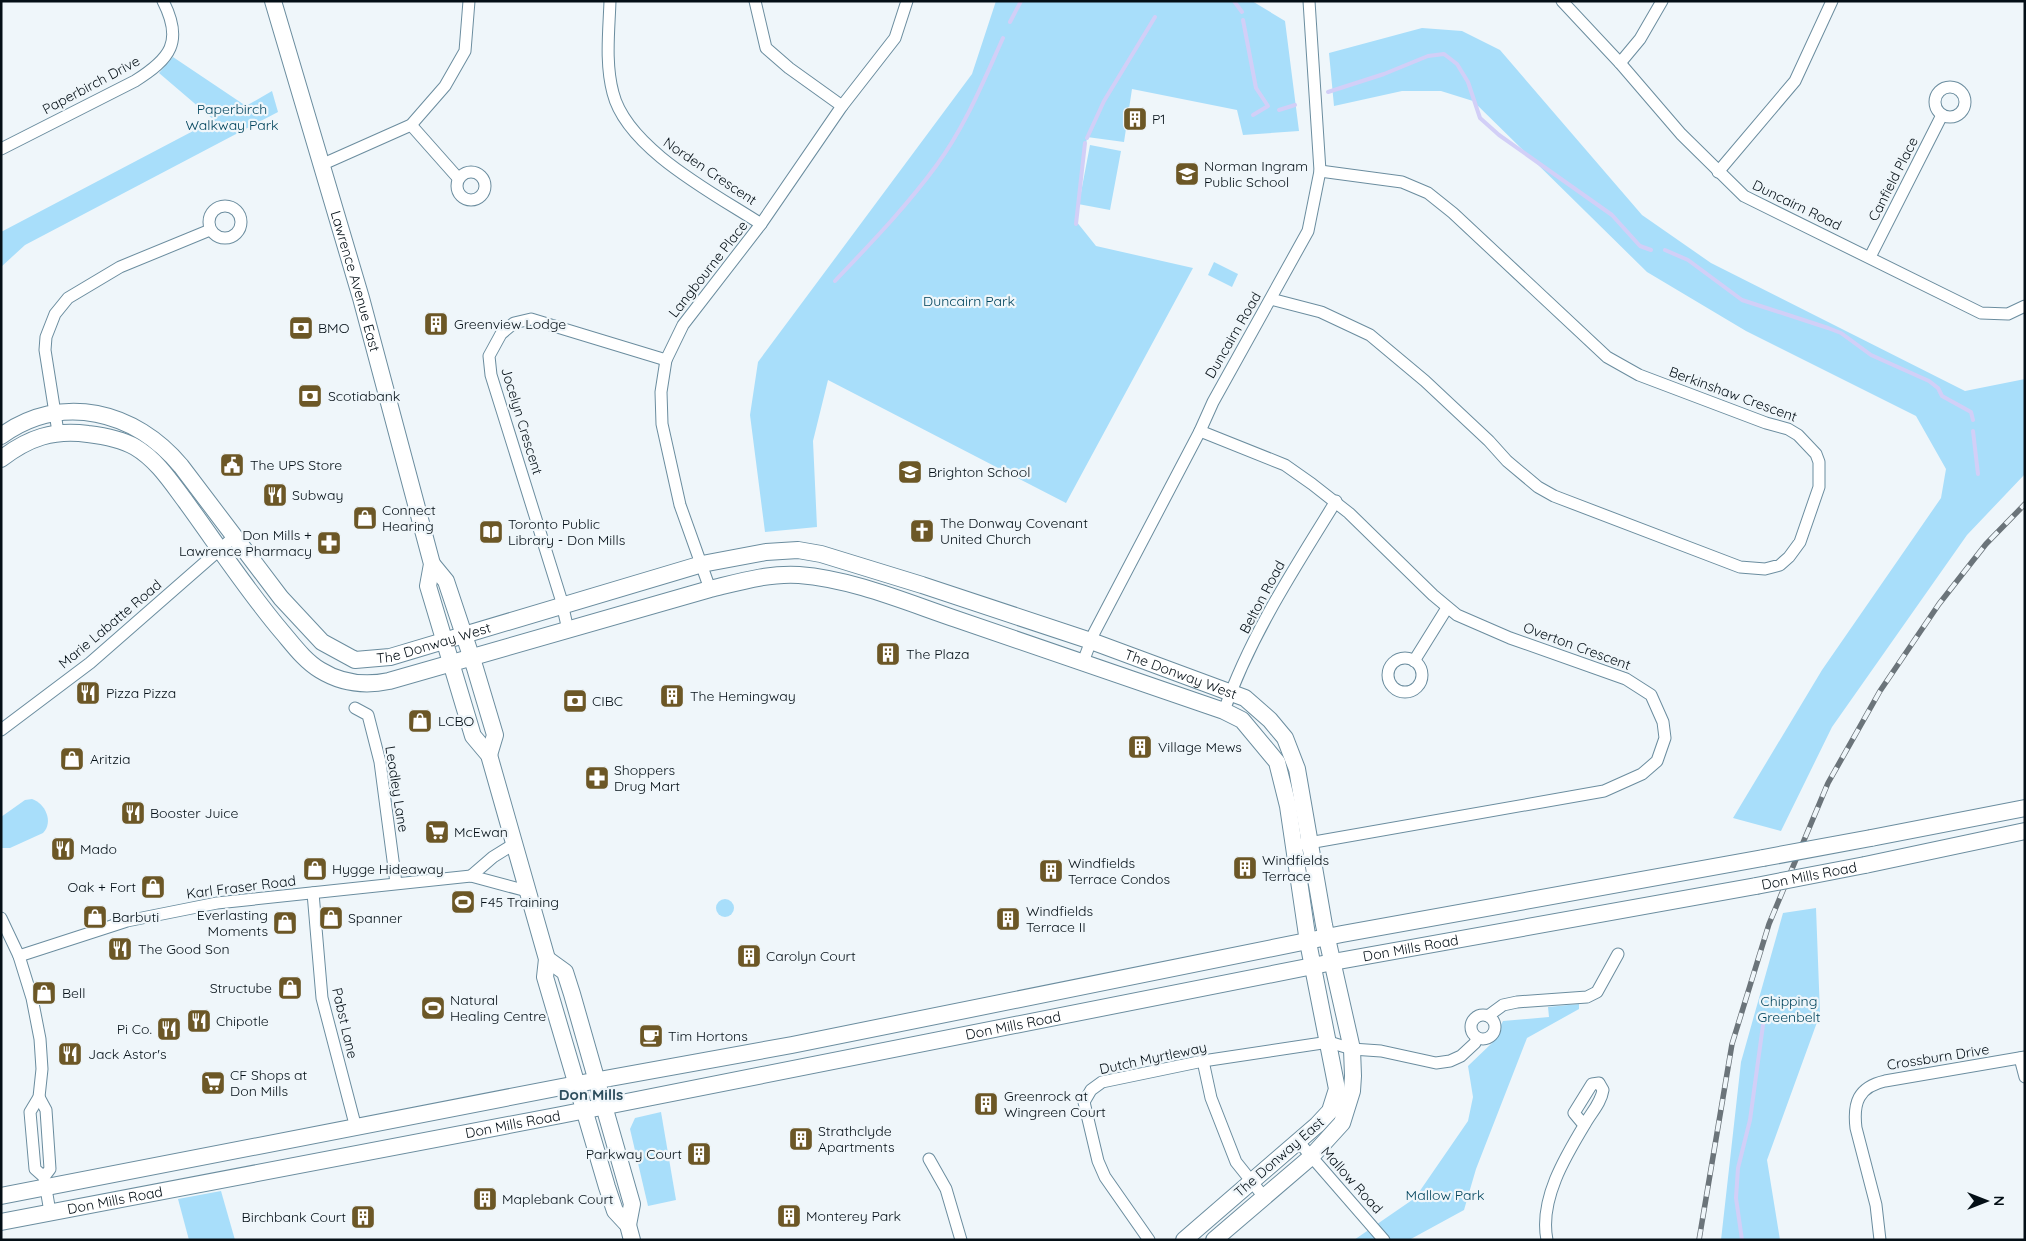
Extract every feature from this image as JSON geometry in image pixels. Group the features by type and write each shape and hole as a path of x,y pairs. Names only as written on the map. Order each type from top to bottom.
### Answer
{"main road":[{"name":"Lawrence Avenue East","path":"277,3 321,165 361,298 432,564 446,581 495,735 489,755"},
{"name":"The Donway West","path":"1,436 21,422 55,414 85,413 115,419 145,432 165,448 198,488 281,598 322,642 352,659 390,658 444,640 563,607 702,564 748,554 790,550 821,554 847,561 1091,641 1231,692 1245,698 1270,720 1285,738 1297,769 1308,942 1313,967"},
{"path":"115,419 115,438"},
{"name":"The Donway West","path":"1,459 23,443 58,432 115,438 135,447 157,465 265,612 306,660 321,671 343,681 382,683 471,656 747,580 779,575 801,575 841,583 898,599 1224,712 1242,720 1277,762 1302,844 1333,962"},
{"path":"841,583 847,561"},
{"name":"Lawrence Avenue East","path":"432,564 428,586 444,640 473,736 489,755 547,959 545,977 615,1210 630,1232"},
{"path":"265,612 281,598"},
{"name":"Don Mills Road","path":"1,1196 45,1183 356,1128 577,1084 792,1045 1327,937 1763,858 2025,808"},
{"name":"Don Mills Road","path":"1,1222 585,1110 1333,962 1865,865 2025,831"},
{"name":"Lawrence Avenue East","path":"547,959 565,972 632,1204 630,1232"},
{"name":"The Donway East","path":"1214,1240 1311,1157 1342,1123 1352,1091 1352,1049 1333,962"},
{"name":"The Donway East","path":"1184,1240 1297,1140 1317,1125 1330,1111 1337,1089 1330,1042 1313,967"}],"street":[{"name":"Paperbirch Drive","path":"1,149 152,71 165,59 173,43 172,23 163,1"},
{"path":"321,165 411,125 445,86 465,51 469,1"},
{"name":"Norden Crescent","path":"610,1 608,43 612,91 616,102 631,127 659,156 761,224"},
{"path":"755,1 766,48 789,68 842,106"},
{"name":"Langbourne Place","path":"710,590 680,505 662,424 661,392 666,360 683,325 761,224 842,106 895,38 907,1"},
{"name":"Duncairn Road","path":"1083,662 1091,641 1200,431 1212,402 1308,231 1320,172 1309,1"},
{"name":"Duncairn Road","path":"1562,1 1620,63 1681,134 1744,196 1981,313 1994,315 2008,314 2025,306"},
{"path":"1620,63 1640,39 1662,1"},
{"path":"1718,172 1795,81 1832,1"},
{"name":"Canfield Place","path":"1870,257 1942,114"},
{"path":"411,125 458,178"},
{"name":"Berkinshaw Crescent","path":"1271,299 1326,314 1370,335 1425,381 1490,441 1507,461 1538,486 1554,496 1740,567 1765,569 1780,565 1789,557 1800,542 1819,487 1819,462 1798,434 1639,375 1607,358 1453,214 1428,193 1402,182 1320,172"},
{"path":"58,432 46,350 46,337 54,314 68,298 120,267 210,230"},
{"name":"Jocelyn Crescent","path":"568,630 563,607 491,375 489,356 501,334 514,323 531,318 666,360"},
{"name":"Overton Crescent","path":"1200,431 1286,465 1336,501 1447,608 1457,615 1510,638 1626,679 1651,695 1663,722 1665,738 1657,761 1642,774 1604,791 1302,844"},
{"name":"Belton Road","path":"1224,712 1231,692 1277,596 1336,501"},
{"name":"Marie Labatte Road","path":"1,730 90,663 234,537"},
{"path":"1414,661 1447,608"},
{"name":"Leadley Lane","path":"355,708 368,715 380,762 396,883"},
{"path":"472,876 493,857 514,844"},
{"name":"Karl Fraser Road","path":"20,956 127,921 217,903 472,876 527,891"},
{"name":"Pabst Lane","path":"313,893 325,1017 356,1128"},
{"path":"1,918 20,956 32,998 40,1039 42,1068 38,1097 30,1112 35,1169 45,1183 50,1212"},
{"path":"1488,1016 1495,1025 1494,1033 1485,1040 1477,1038 1471,1032 1472,1021 1478,1016 1488,1016 1503,1005 1517,1002 1587,997 1597,992 1618,954"},
{"path":"1330,1042 1352,1049 1381,1051 1436,1063 1450,1061 1461,1056 1475,1043 1477,1038"},
{"name":"Dutch Myrtleway","path":"1149,1240 1101,1169 1084,1102 1091,1090 1102,1082 1203,1062 1330,1042"},
{"path":"2022,1058 2025,1077"},
{"name":"Crossburn Drive","path":"1880,1240 1876,1205 1854,1116 1858,1096 1874,1085 1885,1081 2022,1058"},
{"path":"1203,1062 1221,1126 1236,1162 1264,1197"},
{"path":"1547,1240 1546,1214 1550,1196 1584,1125"},
{"name":"Mallow Road","path":"1297,1140 1384,1240"},
{"path":"929,1159 946,1189 961,1240"}],"green space":[{"name":"Duncairn Park","path":"996,1 1252,1 1285,21 1299,131 1243,135 1237,110 1132,89 1124,142 1087,137 1079,203 1090,145 1121,151 1110,210 1078,204 1076,221 1096,246 1193,268 1066,503 828,380 813,441 817,527 765,532 750,415 758,362 972,74"},
{"path":"1422,28 1462,31 1500,50 1642,215 1711,263 1965,391 2025,379 2025,474 1967,535 1832,727 1781,831 1733,818 1822,670 1941,498 1946,469 1916,416 1746,331 1647,272 1473,101 1441,91 1402,91 1334,106 1329,53"},
{"name":"Paperbirch Walkway Park","path":"173,57 246,106 272,91 278,112 25,245 1,267 1,232 214,120 159,73"},
{"path":"1214,262 1238,274 1232,287 1208,275"},
{"path":"32,799 41,804 46,813 48,824 46,829 43,833 10,848 1,848 1,817 25,800"},
{"path":"725,899 731,902 734,908 731,914 725,917 719,914 716,908 719,902"},
{"name":"Chipping Greenbelt","path":"1816,908 1820,1014 1767,1160 1780,1240 1721,1240 1741,1062 1783,913"},
{"name":"Mallow Park","path":"1579,1004 1579,1009 1527,1038 1476,1169 1464,1210 1409,1240 1354,1240 1415,1198 1468,1121 1473,1097 1468,1066 1492,1043 1503,1021 1549,1017 1548,1007"},
{"path":"661,1112 676,1200 648,1206 630,1129 635,1118"},
{"path":"221,1191 235,1240 189,1240 178,1199"}],"waterway":[{"path":"1010,22 1021,1"},
{"path":"1234,1 1242,12"},
{"path":"1087,138 1104,101 1155,17"},
{"path":"1243,20 1256,88 1268,106 1253,115"},
{"path":"835,281 900,211 946,151 973,104 1003,38"},
{"path":"1328,92 1384,74 1428,56 1444,54 1457,64 1468,82 1480,118 1499,135 1612,215 1640,246 1651,250"},
{"path":"1279,110 1295,105"},
{"path":"1076,224 1085,143"},
{"path":"1665,250 1688,260 1742,300 1841,333 1871,355 1929,381 1938,388 1942,396 1971,412 1973,420"},
{"path":"1973,431 1978,474"},
{"path":"1742,1240 1736,1198 1738,1168 1750,1120 1763,1025"}],"railway":[{"path":"1699,1240 1732,1044 1769,924 1828,783 1880,691 1939,604 1986,544 2025,504"}],"place":[{"name":"P1","path":"1135,119"},
{"name":"Norman Ingram Public School","path":"1187,174"},
{"name":"Greenview Lodge","path":"436,324"},
{"name":"BMO","path":"301,328"},
{"name":"Scotiabank","path":"310,396"},
{"name":"The UPS Store","path":"232,465"},
{"name":"Brighton School","path":"910,472"},
{"name":"Subway","path":"275,495"},
{"name":"Connect Hearing","path":"365,518"},
{"name":"The Donway Covenant United Church","path":"922,531"},
{"name":"Toronto Public Library - Don Mills","path":"491,532"},
{"name":"Don Mills + Lawrence Pharmacy","path":"329,543"},
{"name":"The Plaza","path":"888,654"},
{"name":"Pizza Pizza","path":"88,693"},
{"name":"The Hemingway","path":"672,696"},
{"name":"CIBC","path":"575,701"},
{"name":"LCBO","path":"420,721"},
{"name":"Village Mews","path":"1140,747"},
{"name":"Aritzia","path":"72,759"},
{"name":"Shoppers Drug Mart","path":"597,778"},
{"name":"Booster Juice","path":"133,813"},
{"name":"McEwan","path":"437,832"},
{"name":"Mado","path":"63,849"},
{"name":"Windfields Terrace","path":"1245,868"},
{"name":"Hygge Hideaway","path":"315,869"},
{"name":"Windfields Terrace Condos","path":"1051,871"},
{"name":"Oak + Fort","path":"153,887"},
{"name":"F45 Training","path":"463,902"},
{"name":"Barbuti","path":"95,917"},
{"name":"Spanner","path":"331,918"},
{"name":"Windfields Terrace II","path":"1008,919"},
{"name":"Everlasting Moments","path":"285,923"},
{"name":"The Good Son","path":"120,949"},
{"name":"Carolyn Court","path":"749,956"},
{"name":"Structube","path":"290,988"},
{"name":"Bell","path":"44,993"},
{"name":"Natural Healing Centre","path":"433,1008"},
{"name":"Chipotle","path":"199,1021"},
{"name":"Pi Co.","path":"169,1029"},
{"name":"Tim Hortons","path":"651,1036"},
{"name":"Jack Astor's","path":"70,1054"},
{"name":"CF Shops at Don Mills","path":"213,1083"},
{"name":"Greenrock at Wingreen Court","path":"986,1104"},
{"name":"Strathclyde Apartments","path":"801,1139"},
{"name":"Parkway Court","path":"699,1154"},
{"name":"Maplebank Court","path":"485,1199"},
{"name":"Monterey Park","path":"789,1216"},
{"name":"Birchbank Court","path":"363,1217"}],"district":[{"name":"Don Mills","path":"591,1095"}]}
